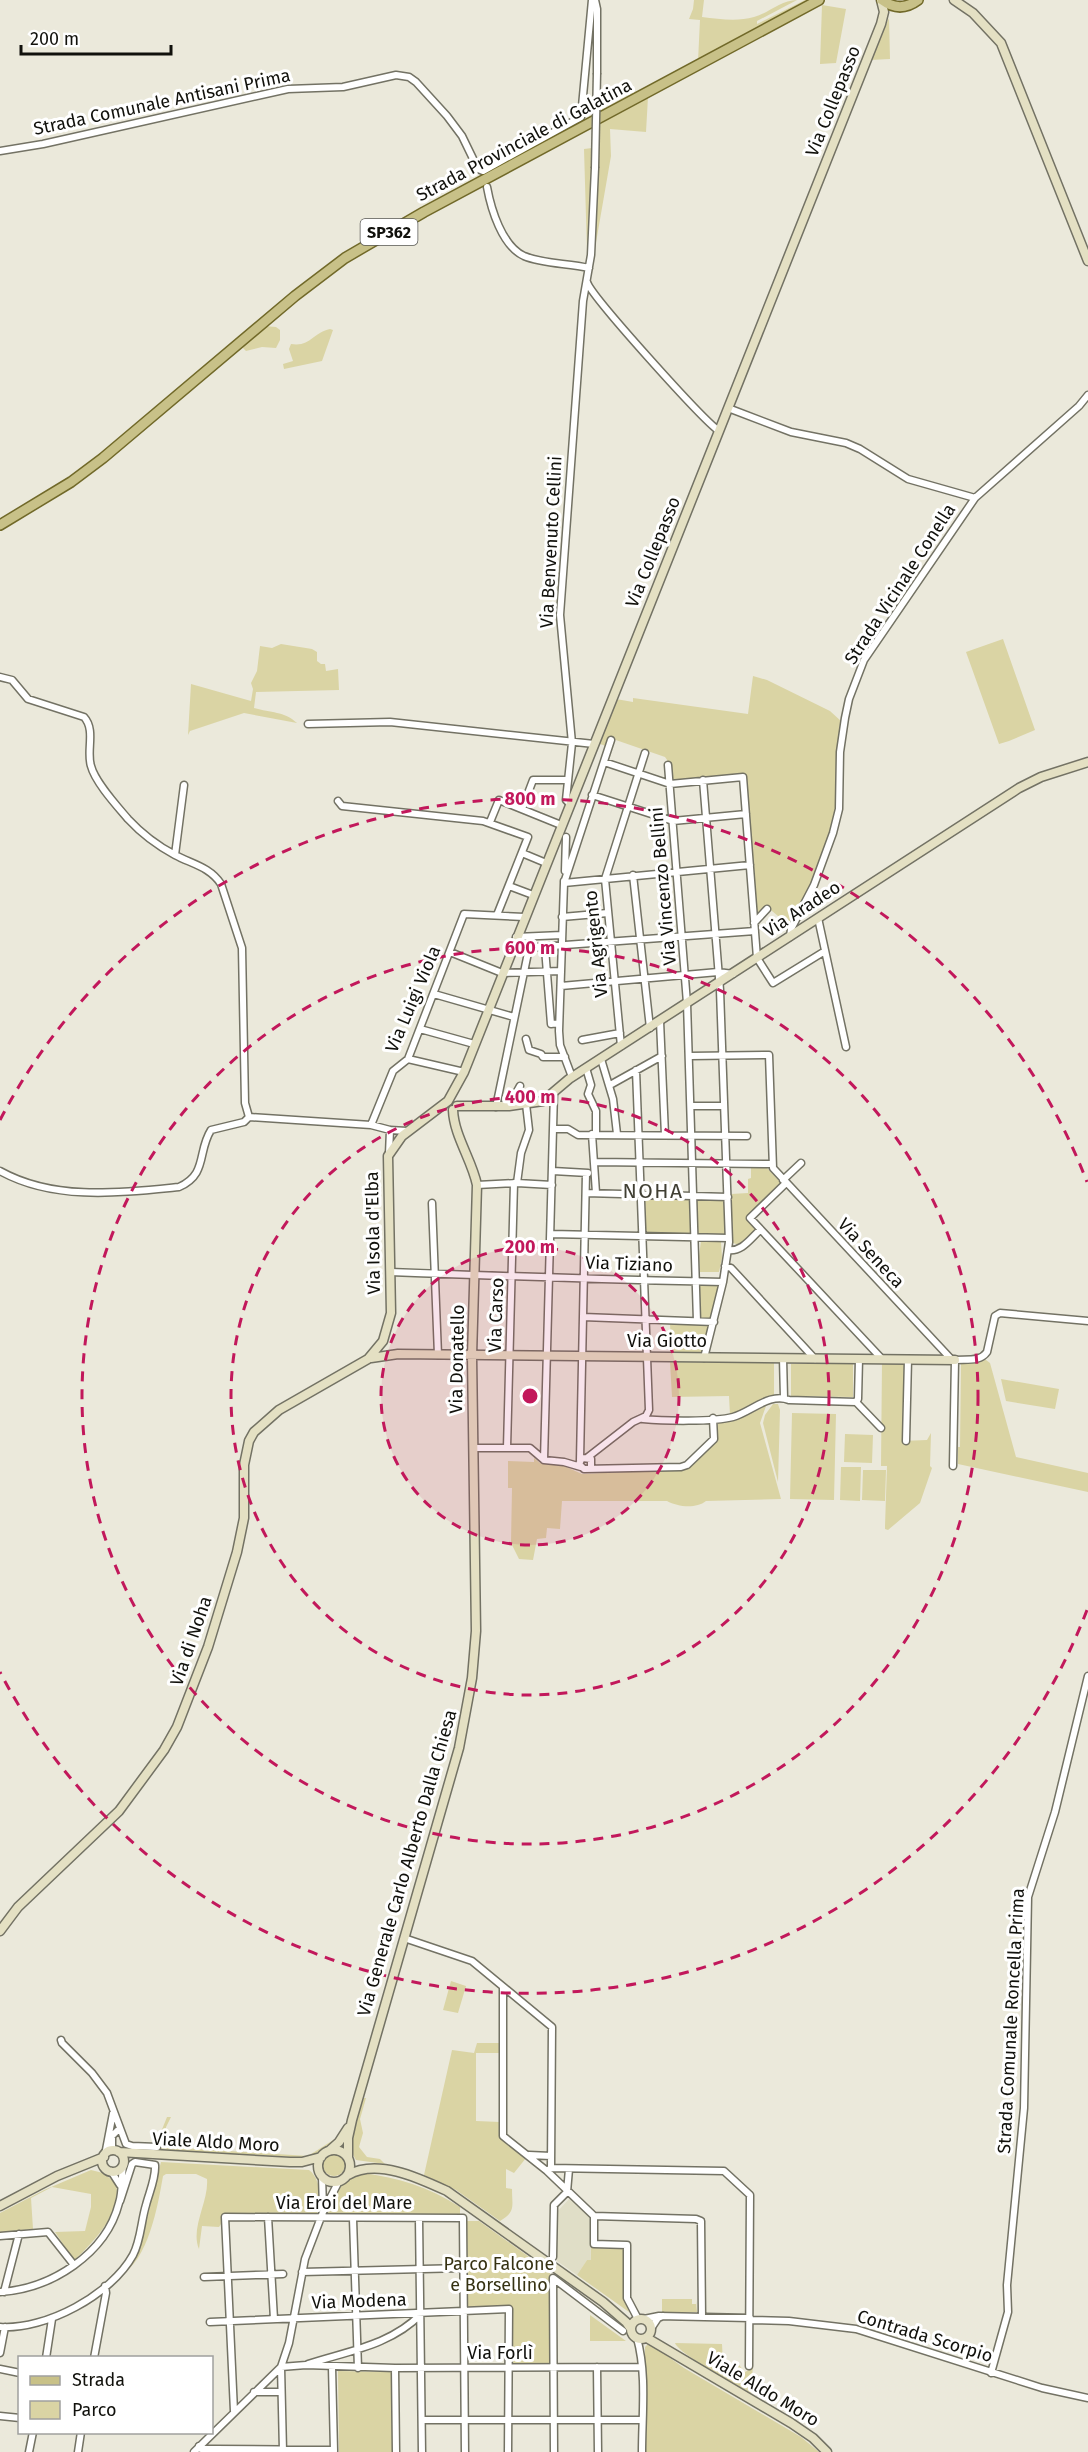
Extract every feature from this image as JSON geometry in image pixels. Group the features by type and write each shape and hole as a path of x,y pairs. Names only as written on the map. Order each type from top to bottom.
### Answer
{"main road":[{"name":"Strada Provinciale di Galatina","path":"0,525 62,487 103,458 295,296 345,258 424,212 819,0"},
{"path":"881,0 892,6 903,7 918,1"}],"street":[{"name":"Via Benvenuto Cellini","path":"570,804 566,800 572,743 560,615 566,508 583,301 589,268 595,168 597,9 593,0"},
{"name":"Strada Comunale Antisani Prima","path":"0,151 43,144 288,89 343,87 396,75 409,77 416,82 447,116 462,136 478,169 483,171 581,117 593,0"},
{"name":"Via Collepasso","path":"453,1103 487,1010 881,24 884,12 881,0"},
{"path":"954,1 985,24 1001,44 1088,261"},
{"path":"881,24 892,12 903,7"},
{"path":"487,188 493,214 517,251 529,257 589,268"},
{"path":"587,279 591,291 614,318 719,431"},
{"name":"Strada Vicinale Conella","path":"790,937 791,929 814,885 833,833 839,809 840,752 844,718 861,666 975,498 1079,406 1088,395"},
{"path":"728,408 791,432 820,436 854,446 908,479 975,498"},
{"path":"0,677 12,680 28,699 78,714 87,720 91,768 135,826 175,855 215,875 221,884 242,948 245,1103 249,1118"},
{"path":"308,724 390,722 594,744"},
{"path":"564,883 611,740"},
{"name":"Via Agrigento","path":"621,1046 605,879 645,753"},
{"path":"604,762 670,784 743,777 757,958 773,982 825,951"},
{"name":"Via Aradeo","path":"526,1104 543,1101 572,1077 1019,788 1041,777 1088,762"},
{"name":"Via Vincenzo Bellini","path":"668,765 690,1056 697,1322"},
{"path":"522,809 533,780 568,780"},
{"path":"703,780 716,932 728,1197 728,1250 723,1282 704,1358"},
{"path":"175,855 184,785"},
{"path":"592,795 673,821 746,814"},
{"path":"490,822 499,800 522,809 576,841"},
{"path":"338,801 342,806 490,822 528,837 497,915 524,917"},
{"path":"566,837 559,1023 560,1045 572,1077"},
{"path":"522,853 546,863"},
{"path":"564,883 750,865"},
{"path":"633,875 650,1028"},
{"path":"509,886 533,895"},
{"path":"754,923 767,909"},
{"path":"562,917 608,913"},
{"name":"Via Luigi Viola","path":"371,1125 393,1071 408,1059 464,914 497,915"},
{"path":"818,918 846,1047"},
{"path":"511,950 716,932 755,931"},
{"path":"516,937 562,936"},
{"path":"496,1107 529,948"},
{"path":"545,948 551,1024 559,1023"},
{"path":"450,952 502,973 561,971"},
{"path":"561,986 718,972 733,974"},
{"path":"434,994 514,1017"},
{"path":"660,1021 665,1135"},
{"path":"420,1029 474,1044"},
{"path":"582,1040 620,1033"},
{"path":"526,1039 529,1050 541,1054 543,1058 565,1057"},
{"path":"595,1162 772,1164 769,1054 690,1056"},
{"path":"609,1085 662,1056"},
{"path":"408,1059 464,1072"},
{"path":"601,1059 609,1085 616,1134"},
{"path":"586,1068 591,1085 588,1094 596,1111 594,1134 596,1193"},
{"path":"636,1070 649,1357 649,1410 642,1419"},
{"path":"508,1106 520,1086"},
{"path":"544,1460 554,1090"},
{"path":"453,1103 496,1107 526,1104"},
{"name":"Via Isola d'Elba","path":"368,1359 383,1341 391,1313 388,1156 407,1131 428,1116 453,1103"},
{"name":"Via Donatello","path":"453,1103 453,1117 473,1168 477,1185 472,1356 477,1612"},
{"name":"Via Carso","path":"507,1448 516,1183 521,1153 530,1130 526,1104"},
{"path":"692,1106 724,1106"},
{"path":"0,1171 33,1186 50,1190 102,1192 179,1187 190,1182 200,1168 211,1130 244,1122 249,1118 371,1125 390,1130 407,1131"},
{"path":"554,1129 568,1129 578,1135 747,1136"},
{"path":"388,1156 390,1130"},
{"path":"801,1163 750,1218 882,1359"},
{"name":"Via Seneca","path":"772,1164 772,1168 954,1360"},
{"path":"553,1171 596,1173"},
{"path":"586,1173 580,1463 587,1470 687,1465 714,1439 713,1418"},
{"path":"477,1185 516,1183 552,1185"},
{"path":"586,1193 728,1197"},
{"path":"432,1203 438,1355"},
{"path":"728,1250 736,1251 741,1248 760,1230"},
{"path":"551,1234 728,1238"},
{"path":"725,1266 731,1268 743,1280 815,1359"},
{"name":"Via Tiziano","path":"390,1272 723,1282"},
{"path":"953,1466 954,1360 978,1359 984,1356 987,1352 995,1316 1000,1313 1088,1321"},
{"path":"583,1317 714,1322"},
{"path":"383,1341 398,1354"},
{"name":"Via Giotto","path":"368,1359 398,1354 582,1358 954,1360"},
{"path":"783,1358 784,1398"},
{"name":"Via di Noha","path":"0,1931 18,1907 119,1811 164,1750 177,1727 213,1634 242,1535 244,1465 249,1441 254,1432 279,1410 368,1359"},
{"path":"856,1402 859,1359"},
{"path":"906,1441 908,1359"},
{"path":"473,1448 530,1448 544,1460 580,1463 633,1422 642,1419 732,1417 769,1400 784,1398 856,1402 881,1428"},
{"path":"588,1457 593,1462 591,1468"},
{"name":"Via Generale Carlo Alberto Dalla Chiesa","path":"352,2120 463,1731 472,1678 477,1612"},
{"name":"Strada Comunale Roncella Prima","path":"991,2373 1008,2312 1007,2285 1024,2099 1028,1897 1055,1812 1088,1676"},
{"path":"404,1938 468,1959 552,2027 549,2170"},
{"path":"503,1987 503,2136 549,2170 567,2192 594,2216 701,2221 702,2317"},
{"path":"61,2040 107,2093 128,2146 157,2147 157,2142"},
{"path":"110,2154 114,2109"},
{"path":"330,2150 339,2142 352,2120"},
{"path":"348,2175 348,2138 352,2120"},
{"path":"120,2128 112,2136 110,2154 103,2163 121,2186"},
{"name":"Viale Aldo Moro","path":"0,2206 38,2186 110,2154 302,2162 321,2157 330,2150 342,2151 349,2160 407,2175 452,2194 603,2302 626,2322 627,2330 646,2335 805,2432 827,2452"},
{"path":"110,2154 123,2164 120,2201"},
{"name":"Viale Aldo Moro","path":"82,2167 118,2171 123,2164 139,2155"},
{"path":"529,2155 551,2156"},
{"path":"321,2157 318,2164 321,2174 322,2215"},
{"path":"0,2353 3,2327 52,2319 89,2299 118,2273 133,2254 155,2165 135,2162 132,2164 120,2201 107,2230 86,2255 74,2265 59,2275 38,2284 2,2292 19,2234"},
{"name":"Viale Aldo Moro","path":"290,2162 311,2166 330,2181 339,2181 359,2169 378,2169"},
{"path":"553,2257 554,2205 567,2192 569,2169"},
{"path":"549,2170 724,2171 750,2195 749,2366"},
{"path":"213,2432 281,2367 285,2358 302,2272 322,2215 339,2181"},
{"name":"Via Eroi del Mare","path":"227,2276 225,2217 322,2215 353,2219 464,2218 464,2268"},
{"path":"554,2452 553,2278 627,2330 640,2319 627,2295 627,2246 594,2244 594,2216"},
{"path":"268,2217 274,2319"},
{"path":"353,2219 358,2368"},
{"path":"419,2219 422,2452"},
{"path":"0,2236 48,2232 74,2265"},
{"path":"302,2272 464,2268 465,2452"},
{"path":"204,2277 283,2274"},
{"path":"227,2276 234,2411"},
{"path":"94,2356 106,2293 105,2286"},
{"name":"Viale Aldo Moro","path":"603,2302 640,2319 646,2335"},
{"name":"Via Modena","path":"210,2322 509,2309 508,2368"},
{"path":"281,2367 306,2365 380,2343 401,2331 421,2313"},
{"path":"642,2452 640,2351 646,2335 658,2318 664,2316"},
{"name":"Contrada Scorpio","path":"640,2319 664,2316 750,2319 856,2329 991,2373 1088,2398"},
{"path":"46,2356 52,2319"},
{"name":"Via Forlì","path":"306,2365 358,2368 641,2367"},
{"path":"281,2367 283,2451"},
{"path":"196,2449 334,2451 332,2367"},
{"path":"597,2367 598,2452"},
{"path":"394,2368 396,2452"},
{"path":"508,2368 508,2452"},
{"path":"0,2369 18,2373"},
{"path":"254,2392 281,2392"},
{"path":"0,2416 18,2418"},
{"path":"422,2420 642,2420"},
{"path":"29,2452 33,2434"},
{"path":"78,2452 81,2434"},
{"path":"196,2449 211,2434"}],"shaded area":[{"path":"570,2198 590,2217 591,2260 587,2260 577,2275 557,2261 556,2213"}],"green space":[{"path":"694,0 704,0 702,17 735,20 748,19 786,2 797,0 757,21 757,24 805,0 811,0 698,61 700,20 689,19"},
{"path":"822,5 846,9 836,63 820,64"},
{"path":"889,18 890,59 870,60"},
{"path":"648,97 646,132 610,129 611,156 594,254 599,123"},
{"path":"592,148 588,251 587,251 584,149"},
{"path":"264,326 276,327 280,330 280,340 276,348 262,347 246,351 242,347"},
{"path":"333,330 322,361 284,369 283,364 293,361 289,349 291,344 307,342 319,333"},
{"path":"1003,639 1035,730 999,744 966,652"},
{"path":"281,644 312,649 317,652 317,661 325,664 326,671 338,669 339,690 256,692 254,708 282,714 297,723 244,713 190,731 188,735 191,684 251,701 253,689 251,683 257,671 260,646 272,648"},
{"path":"753,676 767,680 830,711 842,722 838,791 833,828 818,872 790,926 766,906 756,914 745,775 672,781 670,764 665,757 610,738 606,746 597,743 616,699 633,702 633,698 748,714"},
{"path":"751,1166 767,1168 782,1184 747,1217 757,1230 740,1245 733,1243 731,1194 748,1193"},
{"path":"645,1199 692,1199 693,1235 646,1234"},
{"path":"696,1200 725,1200 726,1236 697,1235"},
{"path":"701,1241 721,1242 722,1258 719,1272 700,1272"},
{"path":"698,1285 719,1286 711,1320 700,1319"},
{"path":"670,1324 710,1325 702,1354 672,1355"},
{"path":"986,1360 990,1363 1016,1457 1088,1473 1088,1492 958,1464 961,1364"},
{"path":"670,1362 774,1363 774,1397 730,1415 729,1396 672,1397"},
{"path":"882,1362 904,1363 902,1441 927,1440 931,1433 930,1466 932,1468 920,1503 888,1530 885,1529 887,1466 881,1466"},
{"path":"853,1363 853,1397 791,1396 791,1364"},
{"path":"1001,1379 1059,1389 1055,1409 1006,1401"},
{"path":"773,1404 778,1404 780,1410 778,1482 763,1423 765,1415"},
{"path":"766,1406 760,1423 781,1499 706,1501 702,1504 687,1506 667,1501 562,1501 560,1529 547,1528 546,1538 537,1539 533,1560 519,1559 511,1543 512,1488 508,1488 508,1461 534,1462 534,1458 540,1463 564,1466 582,1474 687,1469 718,1441 718,1422 734,1421"},
{"path":"792,1413 836,1414 834,1500 790,1499"},
{"path":"845,1434 873,1435 872,1463 844,1462"},
{"path":"841,1467 861,1467 860,1501 840,1500"},
{"path":"863,1470 886,1470 885,1501 862,1500"},
{"path":"451,1981 466,1986 458,2013 443,2010"},
{"path":"477,2043 500,2043 500,2053 476,2053 476,2121 500,2122 499,2135 526,2158 514,2173 506,2169 506,2188 512,2189 512,2208 509,2215 500,2221 456,2190 424,2175 452,2050 474,2053"},
{"path":"364,2098 366,2098 360,2119 363,2133 359,2147 367,2157 380,2159 385,2164 356,2160 353,2153 351,2146 353,2129"},
{"path":"167,2117 171,2117 166,2127 165,2145 167,2147 308,2156 338,2137 335,2142 309,2158 160,2150 161,2132"},
{"path":"334,2154 342,2157 345,2165 342,2173 334,2176 326,2173 323,2165 326,2157"},
{"path":"161,2162 309,2170 318,2184 320,2202 317,2214 222,2214 219,2227 202,2226 199,2249 198,2223 207,2179 196,2174 166,2174 163,2176 155,2217 145,2246 130,2268 120,2275 141,2241"},
{"path":"91,2170 103,2173 116,2183 117,2194 115,2205 105,2225 76,2259 73,2259 55,2232 85,2231 91,2207 91,2194 52,2187 31,2198 33,2229 0,2233 0,2213 44,2190"},
{"path":"361,2173 400,2180 425,2189 460,2207 460,2214 328,2215 334,2195 349,2180"},
{"name":"Parco Falcone e Borsellino","path":"467,2221 479,2221 550,2272 551,2366 511,2367 511,2306 468,2308"},
{"path":"591,2243 596,2248 624,2249 624,2298 629,2312 577,2275 587,2260 591,2260"},
{"path":"662,2299 692,2299 692,2304 696,2304 696,2301 697,2312 662,2313"},
{"path":"590,2315 626,2341 590,2341"},
{"path":"649,2343 684,2368 801,2437 819,2452 645,2452 645,2347"},
{"path":"675,2343 722,2344 723,2362 739,2365 745,2372 753,2364 751,2393 687,2355"},
{"path":"338,2371 392,2372 392,2452 339,2452"}],"district":[{"name":"NOHA","path":"653,1191"}]}
